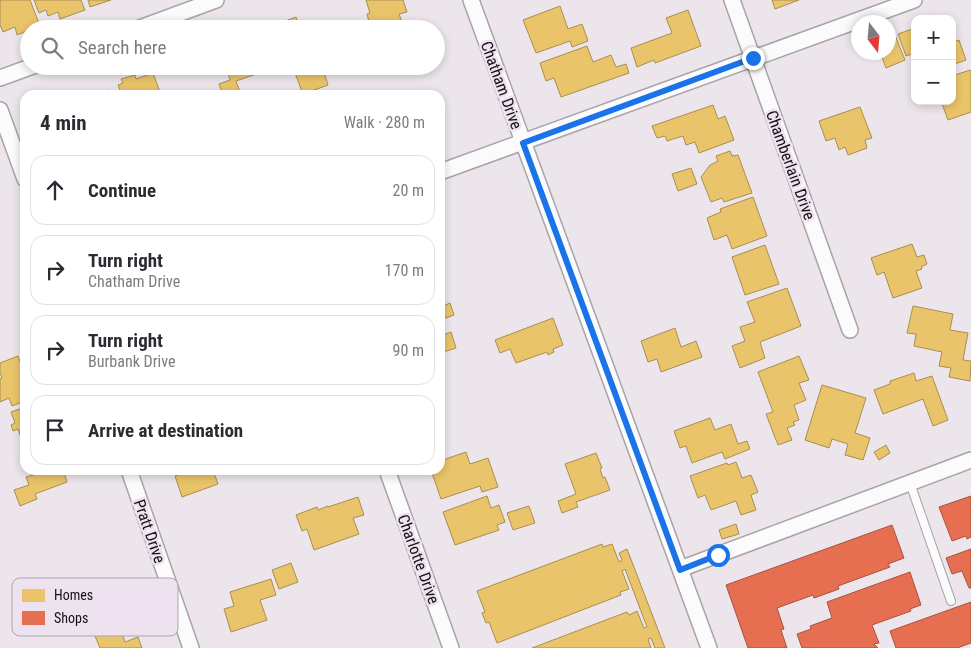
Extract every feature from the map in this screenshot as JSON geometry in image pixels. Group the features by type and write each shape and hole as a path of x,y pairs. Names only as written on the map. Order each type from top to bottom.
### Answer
{"street":[{"path":"161,20 216,0"},
{"name":"Chatham Drive","path":"471,0 709,648"},
{"name":"Chamberlain Drive","path":"732,0 850,330"},
{"path":"445,170 914,0"},
{"path":"0,78 20,71"},
{"path":"0,110 20,165"},
{"path":"680,570 971,460"},
{"name":"Pratt Drive","path":"130,475 166,578"},
{"name":"Charlotte Drive","path":"389,475 451,648"},
{"name":"Pratt Drive","path":"178,611 191,648"}],"lane":[{"path":"910,483 950,601"}],"building: Homes":[{"path":"0,0 30,0 38,20 20,20 20,34 17,35 15,27 3,32 0,25"},
{"path":"34,0 81,0 85,10 60,19 58,12 48,16 46,10 39,13"},
{"path":"88,0 111,0 90,7"},
{"path":"366,0 403,0 407,12 399,14 401,20 368,20 367,14 370,13"},
{"path":"772,0 799,0 775,9"},
{"path":"560,6 568,29 582,24 588,41 572,47 570,41 536,53 523,20"},
{"path":"688,10 701,46 655,63 654,60 637,67 631,48 672,33 666,18"},
{"path":"911,29 911,54 906,56 898,34"},
{"path":"896,38 905,60 886,68 883,60 896,60"},
{"path":"959,40 966,60 956,64 956,41"},
{"path":"587,46 593,62 611,55 616,67 626,64 629,73 561,97 554,78 546,81 540,63"},
{"path":"970,70 971,72 971,112 948,120 942,105 956,105 956,75"},
{"path":"135,75 136,79 154,75 159,90 120,90 118,85 123,83 121,79"},
{"path":"228,75 253,75 236,81 239,90 221,90 219,84 230,80"},
{"path":"296,75 325,75 328,85 314,90 301,90"},
{"path":"713,105 718,119 725,116 734,140 699,153 695,142 686,145 683,136 667,141 665,136 657,138 652,126"},
{"path":"860,107 872,138 865,140 867,148 848,155 845,147 839,150 835,138 826,141 819,121"},
{"path":"730,151 732,156 738,155 752,193 724,202 722,198 711,202 701,177 710,165 718,161 716,156"},
{"path":"691,168 697,184 678,191 672,174"},
{"path":"753,197 767,236 732,249 727,235 714,240 707,218 721,212 720,209"},
{"path":"912,244 917,257 924,255 927,264 921,267 922,269 916,271 922,288 893,298 884,272 877,275 871,258"},
{"path":"765,245 779,284 745,295 732,257"},
{"path":"787,288 801,326 760,342 765,358 740,368 732,346 745,341 740,327 755,322 747,302"},
{"path":"450,303 454,315 446,318 445,305"},
{"path":"913,306 953,314 950,330 968,333 963,360 971,361 970,381 949,377 951,368 939,366 942,352 914,346 916,334 907,333"},
{"path":"553,318 563,345 553,349 554,352 548,355 547,352 516,363 510,349 500,353 495,340"},
{"path":"675,328 681,347 696,341 702,357 661,372 657,359 648,362 641,341"},
{"path":"451,332 456,348 445,351 445,334"},
{"path":"18,356 20,362 20,403 12,406 9,398 0,402 0,379 2,378 0,363"},
{"path":"799,356 809,380 799,383 806,400 794,405 799,420 793,422 795,425 787,428 792,440 778,445 766,414 773,412 758,372"},
{"path":"914,373 916,381 932,376 948,420 933,426 923,399 883,414 874,390 890,384 890,381"},
{"path":"822,385 866,398 855,433 870,438 863,460 845,455 848,444 832,439 829,448 805,440"},
{"path":"20,409 20,435 18,429 13,431 11,425 15,423 11,412"},
{"path":"710,418 715,430 731,424 738,444 747,441 750,449 725,459 722,452 692,463 686,446 680,448 674,431"},
{"path":"886,445 890,453 879,460 874,452"},
{"path":"466,452 470,464 488,458 498,487 482,492 480,486 441,499 433,475 445,475 445,459"},
{"path":"596,453 602,468 600,469 603,478 605,477 610,490 576,502 578,507 562,513 558,501 576,494 565,464"},
{"path":"736,462 742,478 751,475 758,492 751,495 756,510 741,515 736,501 711,510 705,495 698,498 690,476 727,463 728,465"},
{"path":"33,475 65,475 67,482 35,494 37,499 20,506 14,490 29,485 26,477"},
{"path":"215,475 218,484 182,497 175,476"},
{"path":"487,496 491,508 499,505 505,522 497,525 499,530 455,545 443,512"},
{"path":"358,497 364,515 353,518 359,534 314,550 307,529 302,531 296,515 317,507 318,510"},
{"path":"529,506 535,523 513,530 507,513"},
{"path":"736,524 739,534 722,539 719,530"},
{"path":"602,544 603,547 612,544 619,562 622,560 619,553 627,549 665,648 655,648 651,638 648,639 651,648 532,648 627,612 629,615 637,611 644,628 647,627 625,569 622,571 629,589 620,592 621,595 497,643 489,622 486,623 482,613 485,612 477,591"},
{"path":"291,563 298,582 279,589 272,570"},
{"path":"271,579 276,595 260,600 267,620 231,632 224,609 234,606 230,592"},
{"path":"95,636 123,636 125,642 138,637 142,648 100,648"}],"building: Shops":[{"path":"971,496 971,537 967,539 966,536 952,541 939,507"},
{"path":"892,525 904,558 888,564 890,567 838,586 839,589 814,598 813,595 777,608 784,629 781,630 787,648 748,648 726,585"},
{"path":"971,549 971,588 969,588 962,571 952,574 946,558"},
{"path":"910,572 921,605 910,609 911,611 872,625 879,643 874,644 878,648 802,648 797,634 811,629 810,626 832,618 827,602"},
{"path":"971,602 971,643 957,648 896,648 890,631"}],"route":[{"path":"718,555 680,570 523,143 753,58"}]}
